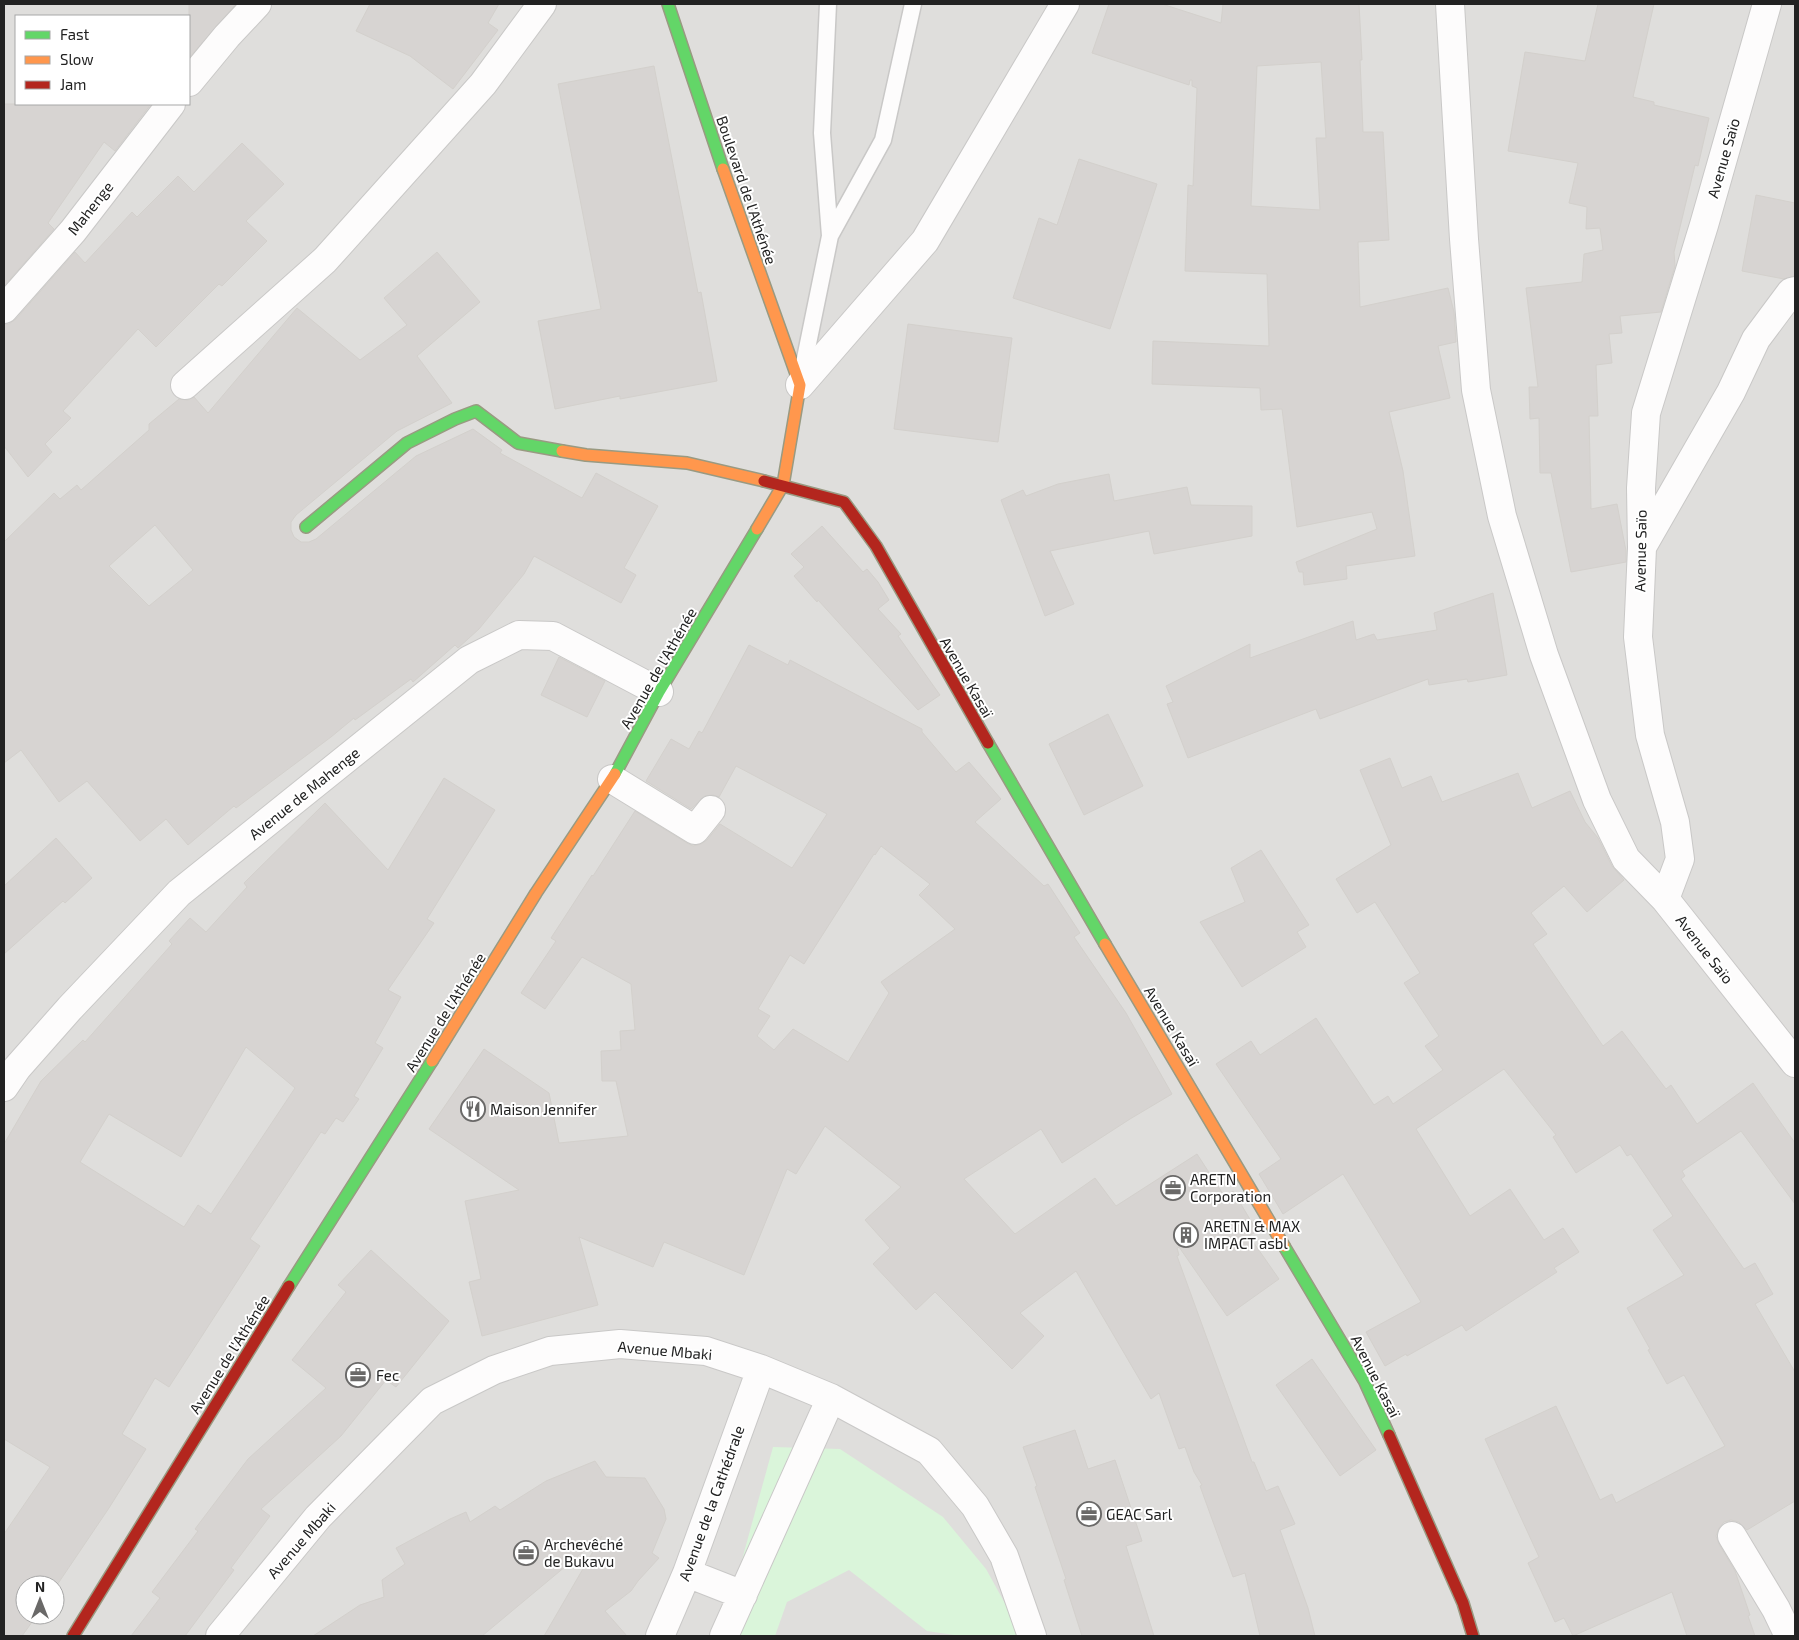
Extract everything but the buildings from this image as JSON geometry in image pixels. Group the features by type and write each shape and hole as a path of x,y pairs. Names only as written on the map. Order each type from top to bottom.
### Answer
{"street":[{"path":"190,81 227,36 257,4"},
{"path":"185,385 325,260 483,84 542,4"},
{"name":"Boulevard de l'Athénée","path":"668,4 733,198 800,385"},
{"path":"800,385 924,241 1065,4"},
{"path":"1450,4 1464,239 1476,390 1502,516 1544,655 1598,800 1626,860 1665,898"},
{"name":"Avenue Saïo","path":"1767,4 1704,225 1646,413 1641,488 1642,548 1638,638 1650,736 1675,822 1680,860 1665,898 1795,1063"},
{"name":"Mahenge","path":"4,309 73,231 170,105"},
{"path":"1642,548 1731,392 1756,339 1791,292 1795,291"},
{"name":"Avenue de l'Athénée","path":"73,1636 316,1242 398,1117 536,893 612,779 659,692 783,485 800,385"},
{"name":"Avenue Kasaï","path":"306,527 407,443 476,410 518,443 586,455 687,463 783,485 844,502 876,546 1047,847 1366,1382 1463,1603 1473,1636"},
{"name":"Avenue de Mahenge","path":"8,1072 179,893 469,660 518,635 554,636 659,692"},
{"path":"612,779 695,830 711,810"},
{"name":"Avenue Mbaki","path":"220,1636 318,1517 432,1401 494,1370 550,1351 620,1344 706,1351 760,1369 831,1398 929,1451 975,1506 1004,1556 1032,1636"},
{"name":"Avenue de la Cathédrale","path":"660,1636 687,1572 760,1369"},
{"path":"724,1636 831,1398"},
{"path":"1732,1536 1776,1608 1789,1636"},
{"path":"687,1572 743,1595"}],"lane":[{"path":"800,385 830,236 822,133 828,4"},
{"path":"830,236 883,140 913,4"}],"shaded area":[{"path":"4,4 1795,4 1795,1636 4,1636"}],"green space":[{"path":"773,1447 840,1449 943,1517 986,1569 1023,1636 961,1636 927,1631 849,1570 787,1602 775,1636 721,1636"}],"traffic: fast":[{"path":"668,4 723,169"},
{"path":"306,527 407,443 455,419 476,411 518,443 562,451"},
{"path":"615,774 659,692 757,529"},
{"path":"988,743 1105,944"},
{"path":"289,1286 432,1061"},
{"path":"1284,1246 1365,1382 1389,1435"}],"traffic: slow":[{"path":"723,169 800,385 783,485 757,529"},
{"path":"562,451 586,455 687,463 764,481"},
{"path":"432,1061 536,893 615,774"},
{"path":"1105,944 1284,1246"}],"traffic: jam":[{"path":"764,481 844,502 876,546 988,743"},
{"path":"73,1636 289,1286"},
{"path":"1389,1435 1463,1603 1473,1636"}],"place":[{"name":"Maison Jennifer","path":"473,1109"},
{"name":"ARETN Corporation","path":"1173,1188"},
{"name":"ARETN & MAX IMPACT asbl","path":"1186,1235"},
{"name":"Fec","path":"358,1375"},
{"name":"GEAC Sarl","path":"1089,1514"},
{"name":"Archevêché de Bukavu","path":"526,1553"}]}
